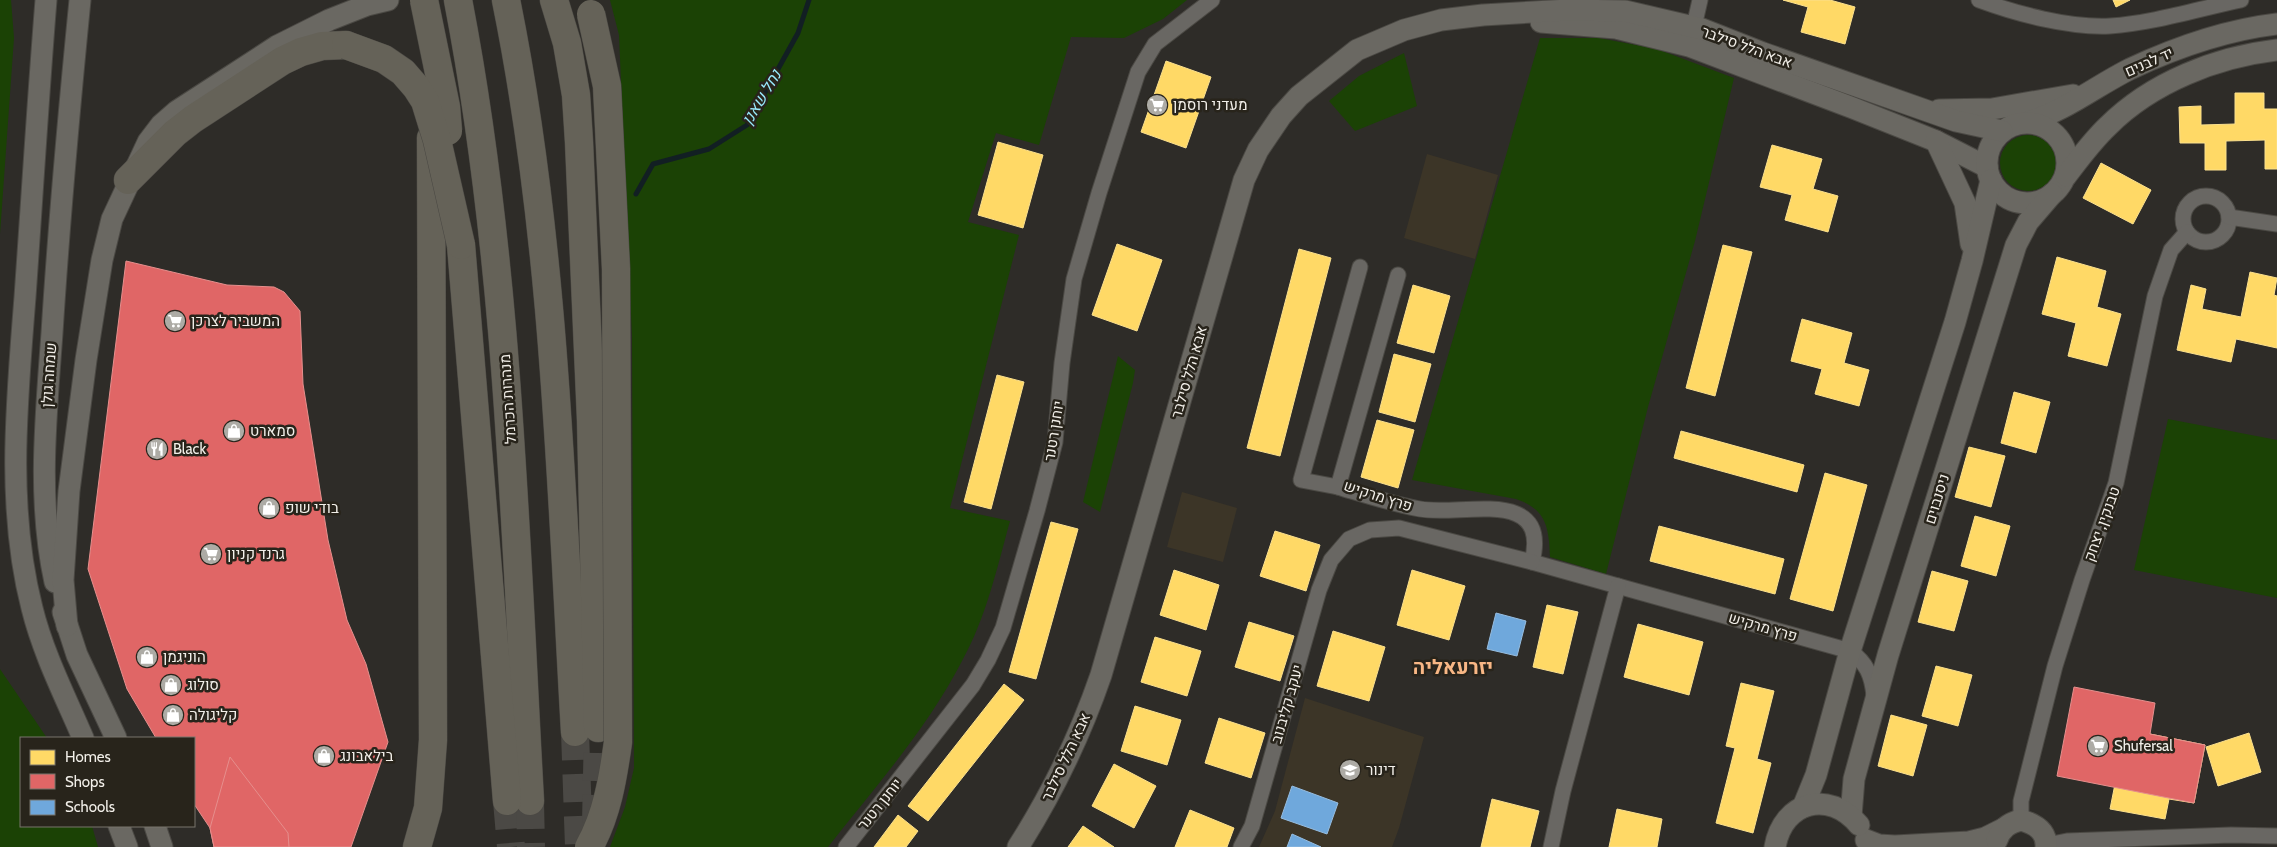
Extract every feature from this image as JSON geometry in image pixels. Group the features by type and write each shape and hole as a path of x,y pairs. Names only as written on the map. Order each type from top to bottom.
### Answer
{"highway":[{"path":"424,0 446,107 461,245"},
{"path":"417,847 428,808 433,740 431,79 424,0"},
{"name":"מנהרות הכרמל","path":"458,0 477,108 492,212 509,406 518,801 494,622 461,245"},
{"path":"506,0 539,214 586,730 591,420 579,142 576,95 567,44 554,0"},
{"path":"588,7 607,86 615,259 618,742 613,780 604,811 589,847"},
{"path":"128,180 193,119 282,61 301,52 322,46 346,45 384,59 403,72 425,101 437,140 461,245"}],"street":[{"name":"שמחה גולן","path":"46,0 22,337 16,458 16,501 20,547 32,609 49,658 83,737"},
{"name":"שמחה גולן","path":"80,0 66,143 44,447 47,540 54,581 67,626 78,655 116,737"},
{"path":"67,626 63,580 68,491 86,360 106,244 112,219 128,180 148,142 161,125 203,93 298,35 367,5 388,0"},
{"name":"יוחנן רטנר","path":"846,847 973,685 988,660 1003,628 1055,442 1062,362 1074,279 1099,193 1138,72 1155,44 1212,0"},
{"path":"1691,36 1700,0"},
{"path":"1979,0 2045,18 2085,25 2109,26 2130,24 2241,0"},
{"name":"אבא הלל סילבר","path":"1018,847 1056,784 1077,738 1101,674 1244,180 1258,150 1281,116 1299,96 1357,50 1404,30 1441,20 1483,15 1568,10 1625,11 1691,36 1936,142 1989,173"},
{"name":"יד לבנים","path":"2028,122 2048,116 2130,69 2183,47 2247,28 2277,24"},
{"name":"אבא הלל סילבר","path":"1691,36 1956,121 2002,131"},
{"name":"יד לבנים","path":"2066,176 2108,125 2132,106 2168,83 2211,65 2254,53 2277,50"},
{"path":"1924,110 1992,109 2076,94 2099,87"},
{"path":"1803,807 1816,775 1850,651 1972,261 1989,173 1991,148 2002,131 2010,126 2028,122 2040,125 2051,131 2060,140 2066,151 2068,163 2066,176 2052,194 2042,200 2030,203 2018,202 2007,198 1998,190 1989,173"},
{"path":"1936,142 1965,203 1972,261"},
{"name":"ניסנבוים","path":"1851,816 1854,779 1874,702 2016,245 2028,222 2052,194"},
{"path":"2210,196 2223,203 2229,217 2226,232 2214,241 2200,241 2187,232 2183,218 2185,210 2195,199 2210,196"},
{"path":"2229,217 2277,224"},
{"name":"טבנקין, יצחק","path":"2007,832 2021,801 2055,666 2082,580 2116,483 2155,296 2171,250 2187,232"},
{"path":"1338,487 1301,480 1360,266"},
{"name":"פרץ מרקיש","path":"1398,275 1338,487 1421,510 1498,509 1515,513 1528,520 1535,549 1532,562"},
{"name":"פרץ מרקיש","path":"1331,560 1349,540 1370,530 1399,528 1532,562 1850,651 1866,665 1871,677 1874,702"},
{"name":"יעקב קליבנוב","path":"1241,847 1252,826 1319,590 1331,560"},
{"path":"1551,847 1563,791 1618,586"},
{"path":"1775,847 1777,835 1783,823 1803,807 1815,804 1828,804 1840,808 1851,816 1860,827 1866,844 1896,846 1969,842 2007,832 2039,828 2044,834 2046,846 2067,841 2231,835 2277,836"},
{"path":"119,827 127,847"},
{"path":"155,827 162,847"}],"shaded area":[{"path":"1427,154 1498,175 1475,259 1404,238"},
{"path":"1182,492 1237,508 1223,562 1167,547"},
{"name":"דינור","path":"1305,698 1424,737 1392,847 1259,847 1275,811"}],"green space":[{"path":"0,0 11,0 14,38 0,234"},
{"path":"610,0 1187,0 1163,19 1124,38 1071,37 1039,145 996,133 968,222 1019,235 950,508 1010,521 978,628 948,686 917,734 828,847 610,847 625,807 634,768 632,336 619,35"},
{"path":"1540,38 1599,38 1657,49 1734,78 1695,241 1648,407 1606,574 1550,557 1547,528 1544,520 1534,508 1526,503 1516,499 1412,480"},
{"path":"1404,53 1417,106 1355,131 1329,101 1359,76"},
{"path":"2023,135 2033,135 2048,143 2054,152 2056,163 2054,174 2048,183 2033,191 2023,191 2012,186 2005,179 2000,168 2000,158 2005,147 2012,140"},
{"path":"1118,356 1135,370 1100,512 1083,502"},
{"path":"2168,419 2277,440 2277,598 2134,570"},
{"path":"0,669 46,737 20,737 20,827 92,827 98,847 0,847"}],"building: Homes":[{"path":"1783,0 1830,0 1855,7 1845,44 1801,32 1808,7"},
{"path":"2113,0 2130,0 2116,7"},
{"path":"1166,61 1211,77 1186,148 1141,132"},
{"path":"2235,93 2264,93 2264,109 2277,109 2277,169 2265,169 2265,140 2226,141 2226,170 2205,170 2205,143 2180,143 2179,107 2201,106 2201,125 2235,124"},
{"path":"998,142 1043,155 1023,228 978,215"},
{"path":"1772,145 1822,159 1813,189 1838,196 1828,232 1785,220 1792,195 1760,187"},
{"path":"2101,163 2151,190 2133,224 2083,198"},
{"path":"1117,244 1162,260 1137,331 1092,315"},
{"path":"1723,245 1752,252 1715,396 1686,388"},
{"path":"1299,249 1331,258 1280,456 1247,448"},
{"path":"2057,257 2106,271 2097,307 2121,314 2107,366 2068,356 2076,323 2042,314"},
{"path":"2250,272 2277,278 2274,295 2277,296 2277,348 2236,339 2231,362 2177,350 2191,285 2206,289 2202,309 2241,317"},
{"path":"1413,285 1450,296 1434,353 1397,343"},
{"path":"1802,319 1852,333 1844,363 1869,370 1859,406 1815,394 1822,369 1791,361"},
{"path":"1394,354 1431,364 1415,422 1379,412"},
{"path":"997,375 1024,382 991,509 964,502"},
{"path":"2014,392 2050,402 2036,453 2001,443"},
{"path":"1377,420 1414,430 1398,488 1361,477"},
{"path":"1681,431 1804,465 1797,492 1674,458"},
{"path":"1969,447 2005,456 1991,507 1955,497"},
{"path":"1825,473 1867,485 1833,611 1790,599"},
{"path":"1975,516 2010,526 1996,576 1961,566"},
{"path":"1051,522 1078,529 1036,679 1009,672"},
{"path":"1659,526 1784,559 1775,594 1650,561"},
{"path":"1275,531 1320,545 1306,591 1260,576"},
{"path":"1174,570 1219,585 1206,630 1160,615"},
{"path":"1412,570 1465,586 1449,640 1397,625"},
{"path":"1932,571 1968,581 1954,631 1918,622"},
{"path":"1547,605 1578,612 1563,674 1533,667"},
{"path":"1249,622 1294,636 1280,681 1235,667"},
{"path":"1638,624 1703,642 1689,695 1624,677"},
{"path":"1333,631 1385,647 1369,701 1317,686"},
{"path":"1155,637 1201,651 1187,696 1141,682"},
{"path":"1936,666 1972,675 1958,726 1922,716"},
{"path":"1741,683 1774,691 1757,759 1771,763 1753,833 1716,823 1735,748 1726,746"},
{"path":"1004,684 1024,700 928,821 908,806"},
{"path":"1135,706 1181,720 1167,765 1121,751"},
{"path":"1891,715 1927,725 1913,776 1878,766"},
{"path":"1219,718 1265,733 1251,778 1205,763"},
{"path":"2249,733 2261,772 2218,786 2206,747"},
{"path":"2150,734 2205,745 2194,803 2169,799 2165,819 2110,809 2120,759 2144,763"},
{"path":"1114,764 1156,786 1134,828 1092,806"},
{"path":"1492,799 1539,811 1530,847 1481,847"},
{"path":"1617,809 1662,819 1657,847 1609,847"},
{"path":"1190,810 1234,828 1227,847 1175,847"},
{"path":"898,815 918,831 906,847 874,847"},
{"path":"1083,826 1114,847 1068,847"}],"building: Shops":[{"name":"גרנד קניון","path":"126,261 227,285 274,287 284,292 300,311 303,384 328,540 347,620 366,664 388,742 351,847 214,847 210,828 195,806 195,737 155,737 127,689 88,569"},
{"path":"2074,687 2155,703 2150,734 2205,745 2194,803 2057,776"},
{"path":"230,757 288,833 289,847 214,847 210,828"}],"building: Schools":[{"path":"1496,613 1526,621 1517,656 1487,649"},
{"path":"1292,786 1338,803 1327,834 1281,818"},
{"path":"1292,834 1321,847 1287,847"}],"waterway":[{"name":"נחל שאנן","path":"636,194 653,164 709,149 747,125 798,33 809,0"}],"tunnel":[{"path":"596,823 598,728"},
{"path":"575,732 579,847"},
{"path":"507,801 511,847"},
{"path":"530,801 531,847"}],"place":[{"name":"מעדני רוסמן","path":"1157,105"},
{"name":"המשביר לצרכן","path":"175,321"},
{"name":"סמארט","path":"234,431"},
{"name":"Black","path":"157,449"},
{"name":"בודי שופ","path":"269,508"},
{"name":"גרנד קניון","path":"211,554"},
{"name":"הוניגמן","path":"147,657"},
{"name":"סולוג","path":"171,685"},
{"name":"קליגולה","path":"173,715"},
{"name":"Shufersal","path":"2098,746"},
{"name":"בילאבונג","path":"324,756"},
{"name":"דינור","path":"1350,770"}],"district":[{"name":"יזרעאליה","path":"1453,667"}]}
